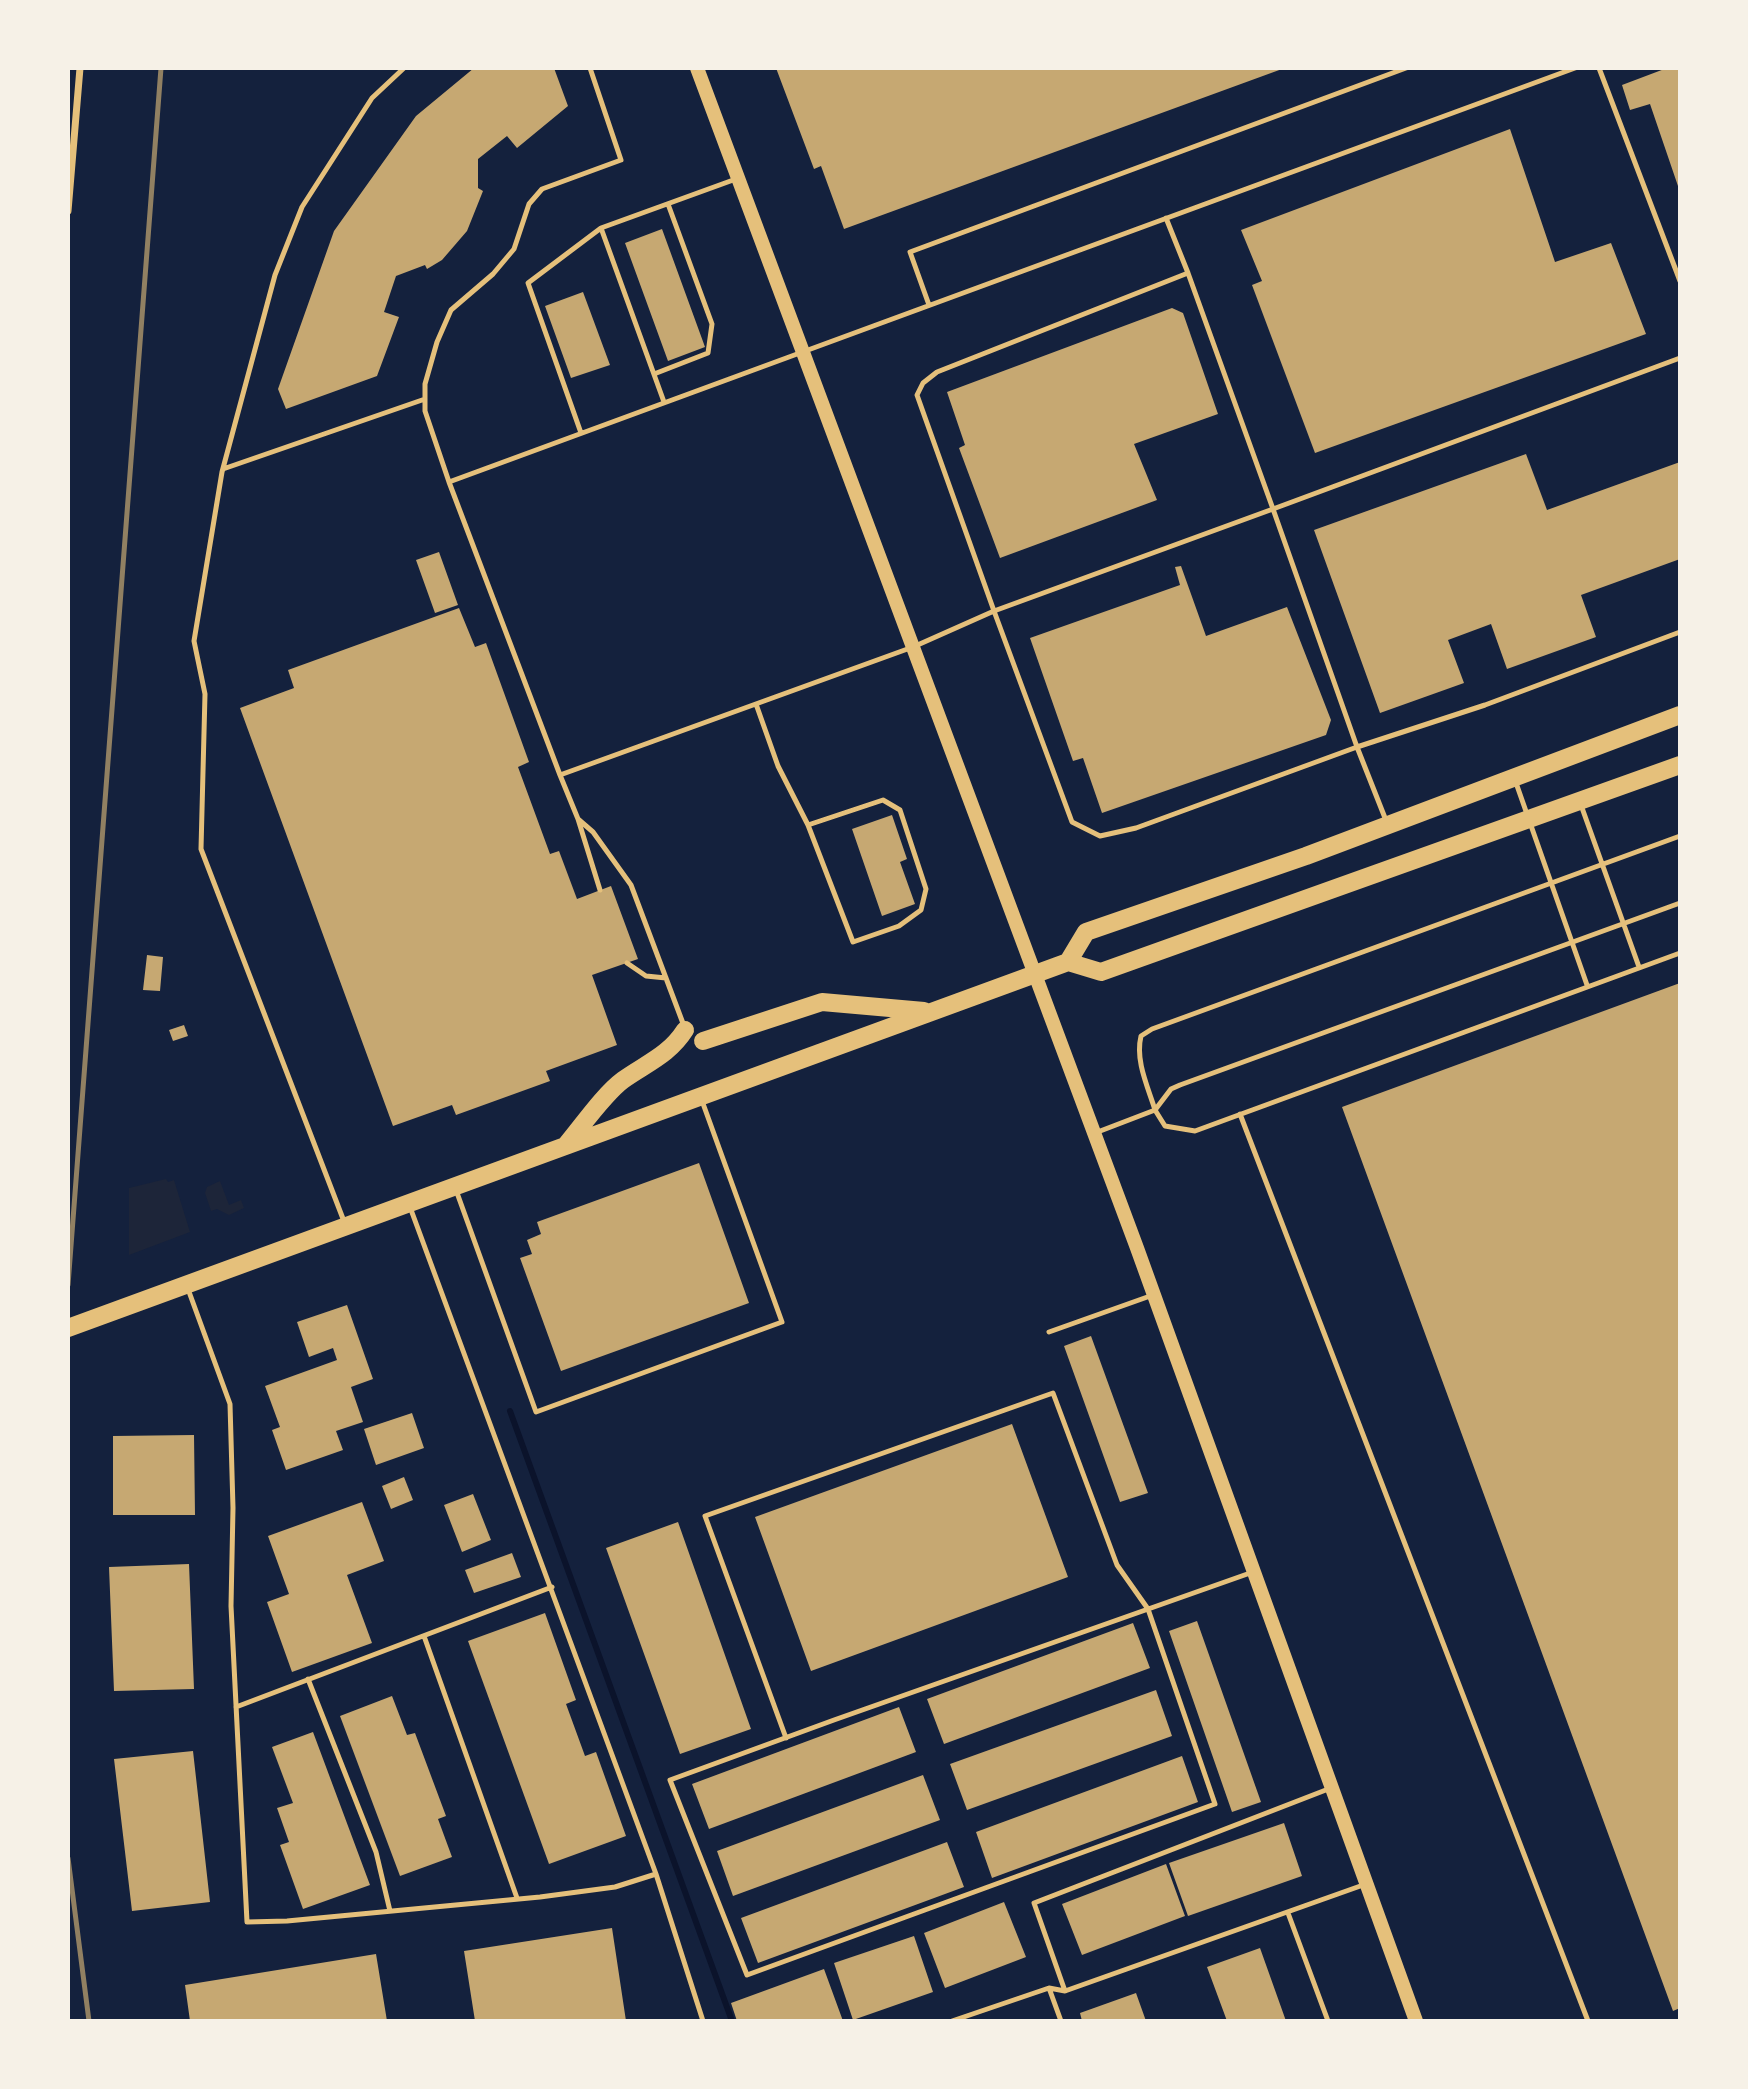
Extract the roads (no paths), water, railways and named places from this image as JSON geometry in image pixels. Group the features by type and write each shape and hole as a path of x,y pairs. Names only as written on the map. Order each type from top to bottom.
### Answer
{"main road":[{"path":"697,68 1094,1133 1416,2021"},
{"path":"68,1328 700,1095 1035,975 1068,962 1086,932 1514,779 1680,715"},
{"path":"1068,962 1101,972 1680,765"},
{"path":"703,1041 822,1002 931,1012"},
{"path":"564,1146 622,1081 667,1052 685,1030"}],"street":[{"path":"68,211 80,68"}],"lane":[{"path":"346,1227 201,849 205,694 194,641 222,470 275,275 302,207 372,98 404,68"},
{"path":"590,68 621,160 542,189 529,204 514,249 493,274 451,310 434,352 425,384 425,411 449,481 578,819 600,890"},
{"path":"929,305 910,252 1406,68"},
{"path":"449,481 1575,68"},
{"path":"1599,68 1680,281"},
{"path":"581,433 528,283 601,228 736,178"},
{"path":"654,373 708,353 712,324 668,204"},
{"path":"1166,218 1387,825"},
{"path":"601,228 664,402"},
{"path":"1188,273 937,372 923,383 917,395 1072,822 1100,836 1136,828 1357,747 1485,705 1680,632"},
{"path":"560,775 913,647 994,611 1680,358"},
{"path":"222,470 425,400"},
{"path":"756,704 778,766 808,825 853,942 899,926 915,917 925,904 926,889 900,810 883,800 808,825"},
{"path":"1514,779 1587,985"},
{"path":"1579,802 1600,866 1639,967"},
{"path":"578,819 593,832 631,885 685,1030"},
{"path":"1680,836 1152,1029 1141,1036 1141,1066 1155,1110 1165,1126 1195,1131 1680,953"},
{"path":"1094,1133 1155,1110 1171,1089 1680,902"},
{"path":"627,962 646,976 666,978"},
{"path":"455,1187 536,1412 782,1322 700,1095"},
{"path":"1240,1114 1588,2021"},
{"path":"409,1204 656,1874 703,2021"},
{"path":"187,1285 230,1404 233,1508 231,1606 247,1922 287,1922 615,1887 656,1874"},
{"path":"1049,1332 1153,1295"},
{"path":"786,1738 705,1516 1054,1393 1117,1565 1149,1609 1215,1804 747,1975 670,1780 786,1738 1149,1609 1253,1572"},
{"path":"236,1707 552,1587"},
{"path":"424,1636 517,1898"},
{"path":"309,1679 376,1853 390,1911"},
{"path":"1065,1991 1034,1903 1331,1788"},
{"path":"953,2021 1049,1988 1065,1991 1366,1884"},
{"path":"1289,1913 1328,2021"},
{"path":"1049,1988 1061,2021"}],"waterway":[{"path":"510,1411 732,2021"}],"railway":[{"path":"68,1285 161,68"},
{"path":"68,1858 89,2021"}]}
